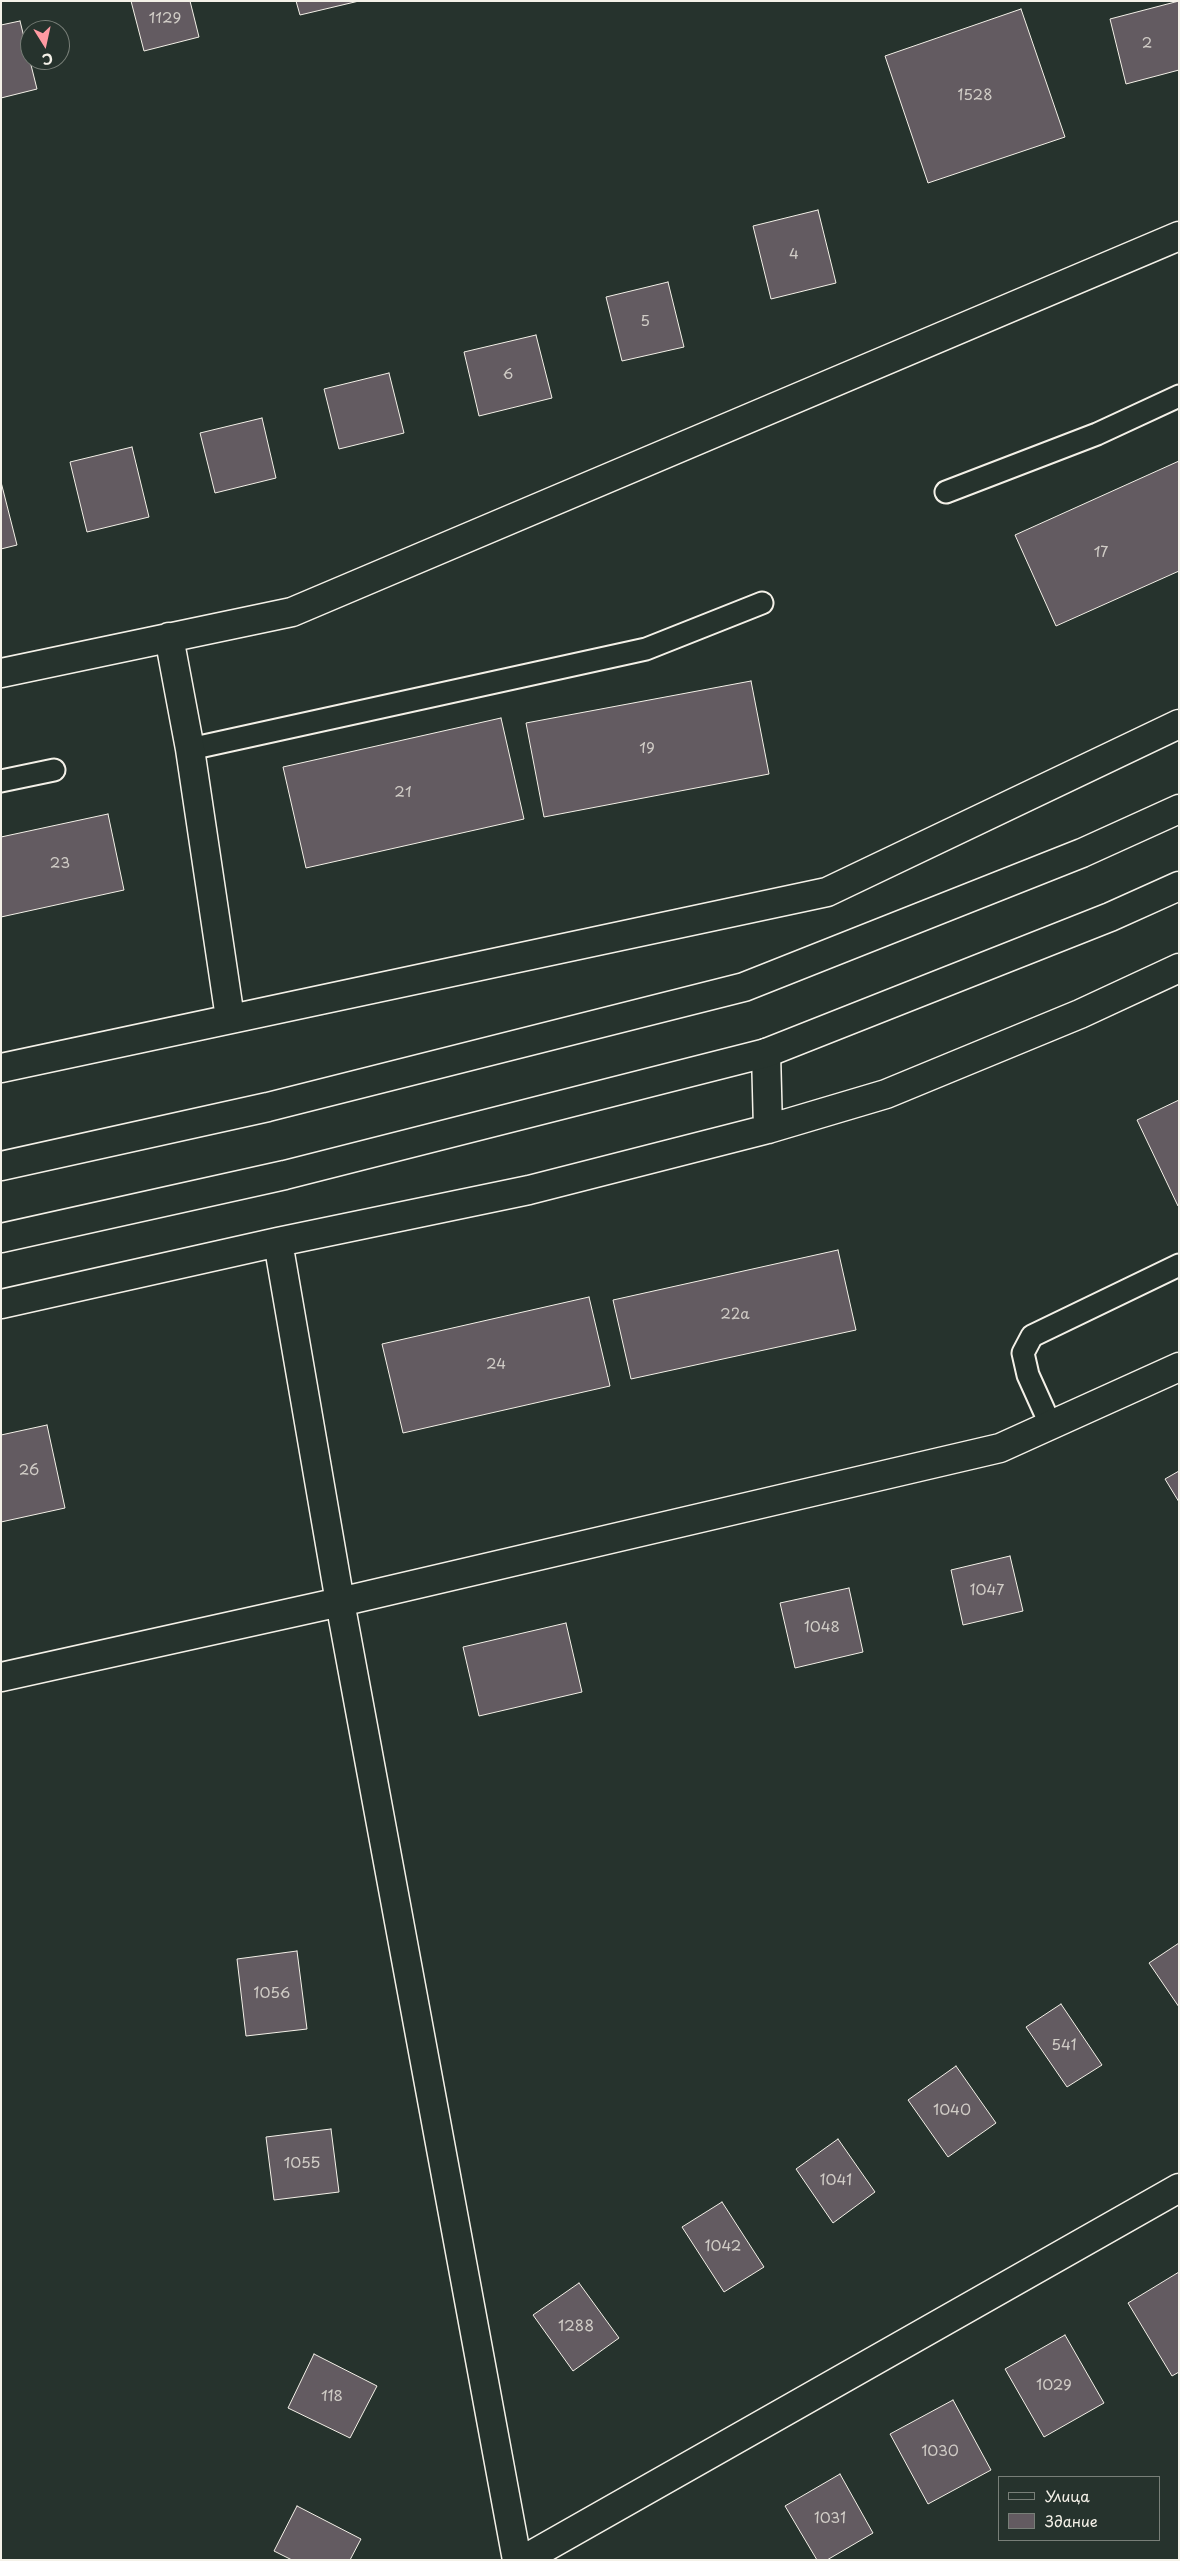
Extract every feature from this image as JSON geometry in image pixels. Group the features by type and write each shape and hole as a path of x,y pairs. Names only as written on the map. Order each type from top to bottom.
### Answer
{"street":[{"path":"1,673 292,612 1179,236"},
{"path":"170,637 190,749 230,1018"},
{"path":"1,1068 827,892 1179,724"},
{"path":"1,1166 268,1107 744,986 1082,852 1179,809"},
{"path":"1,1238 284,1175 766,1053 1101,921 1179,886"},
{"path":"1,1304 278,1242 530,1190 768,1129 886,1094 1080,1014 1179,968"},
{"path":"766,1053 768,1129"},
{"path":"278,1242 340,1602 517,2560"},
{"path":"1,1677 340,1602 1000,1448 1179,1367"},
{"path":"523,2560 1179,2188"}],"lane":[{"path":"946,492 1098,434 1179,396"},
{"path":"190,749 646,649 762,603"},
{"path":"1,781 54,770"},
{"path":"1052,1426 1028,1375 1023,1353 1032,1336 1179,1266"}],"building":[{"path":"131,1 190,1 199,37 144,51"},
{"path":"296,1 359,1 300,15"},
{"path":"1179,1 1179,70 1126,84 1110,19"},
{"path":"1021,9 1065,137 928,183 885,56"},
{"path":"20,21 20,70 32,70 37,89 1,98 1,25"},
{"path":"818,210 836,283 771,299 753,226"},
{"path":"668,282 684,347 622,361 606,297"},
{"path":"536,335 552,398 479,416 464,352"},
{"path":"389,373 404,433 339,449 324,389"},
{"path":"262,418 276,478 215,493 200,433"},
{"path":"132,447 149,517 87,532 70,462"},
{"path":"1179,461 1179,571 1056,626 1015,535"},
{"path":"1,482 17,545 1,549"},
{"path":"751,681 769,774 544,817 526,723"},
{"path":"501,718 524,819 306,868 283,767"},
{"path":"108,814 124,890 1,917 1,837"},
{"path":"1179,1100 1179,1205 1178,1206 1137,1120"},
{"path":"838,1250 856,1330 631,1379 613,1300"},
{"path":"589,1297 610,1386 403,1433 382,1344"},
{"path":"47,1425 65,1508 1,1522 1,1435"},
{"path":"1179,1471 1179,1502 1165,1479"},
{"path":"1010,1556 1023,1611 963,1625 951,1570"},
{"path":"849,1588 863,1652 795,1668 780,1603"},
{"path":"566,1623 582,1692 479,1716 463,1647"},
{"path":"1179,1943 1179,2007 1149,1963"},
{"path":"297,1951 307,2029 246,2036 237,1959"},
{"path":"1061,2004 1102,2065 1067,2087 1026,2027"},
{"path":"956,2066 996,2123 948,2157 908,2100"},
{"path":"331,2129 339,2192 274,2200 266,2137"},
{"path":"838,2139 875,2192 833,2223 796,2169"},
{"path":"722,2202 764,2267 724,2292 682,2227"},
{"path":"1179,2272 1179,2372 1172,2376 1128,2303"},
{"path":"579,2283 619,2338 573,2371 533,2315"},
{"path":"1065,2335 1104,2403 1044,2437 1005,2369"},
{"path":"314,2354 377,2386 350,2438 288,2408"},
{"path":"953,2400 991,2470 928,2504 890,2434"},
{"path":"840,2474 873,2533 827,2560 817,2560 785,2506"},
{"path":"297,2506 361,2539 350,2560 292,2560 274,2551"}]}
